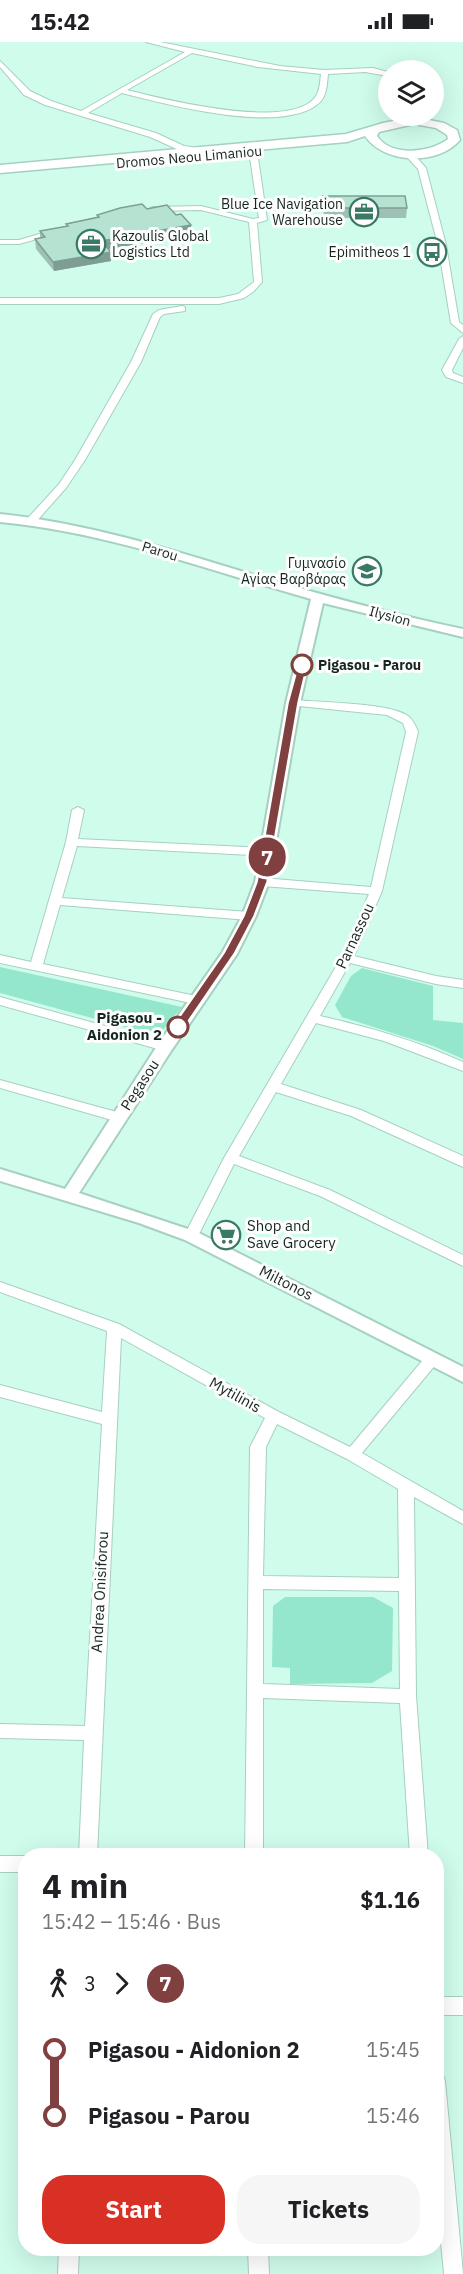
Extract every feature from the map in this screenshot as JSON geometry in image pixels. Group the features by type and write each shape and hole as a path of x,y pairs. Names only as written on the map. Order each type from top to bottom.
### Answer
{"main road":[{"name":"Dromos Neou Limaniou","path":"0,175 346,138 373,131 388,123 411,120 445,127"},
{"path":"445,127 463,130"},
{"path":"431,152 442,150 459,140 445,127"},
{"path":"373,131 370,136 378,146"},
{"name":"Dromos Neou Limaniou","path":"0,169 168,147 200,153 350,145 378,146 409,154 431,152"}],"street":[{"path":"150,42 191,51 325,72 368,70 378,72"},
{"path":"80,114 191,51"},
{"path":"0,63 27,93 80,114 153,135 168,147"},
{"path":"122,91 195,109 252,114 282,113 304,110 318,99 323,87 325,72"},
{"path":"144,209 201,208 253,221 263,219 253,151"},
{"path":"422,168 431,152"},
{"path":"409,154 422,168 442,245 454,323 463,330"},
{"path":"0,301 228,300 252,291 258,282 253,221"},
{"path":"0,242 20,242 65,229"},
{"path":"31,521 63,486 80,460 136,362 156,316 171,309 220,307 228,300"},
{"path":"463,339 447,370 449,375 463,380"},
{"name":"Parou","path":"0,518 58,525 125,540 318,598"},
{"name":"Ilysion","path":"318,598 463,633"},
{"name":"Pegasou","path":"69,1195 196,1000 229,954 249,916 262,882 293,703 318,598"},
{"name":"Parnassou","path":"191,1236 231,1158 347,958 376,891 412,732 410,723 403,717 388,712 293,703"},
{"path":"36,966 72,842 78,810"},
{"path":"72,842 267,852"},
{"path":"262,882 376,891"},
{"path":"55,901 249,916"},
{"path":"347,958 436,980 463,984"},
{"path":"0,959 196,1000"},
{"path":"0,1001 165,1047"},
{"path":"311,1018 374,1032 463,1066"},
{"path":"0,1084 119,1117"},
{"path":"273,1086 356,1113 463,1162"},
{"path":"231,1158 325,1193 463,1261"},
{"name":"Miltonos","path":"0,1175 69,1195 191,1236 463,1375"},
{"name":"Mytilinis","path":"0,1287 114,1328 274,1416 352,1455 463,1518"},
{"name":"Andrea Onisiforou","path":"88,1848 114,1328"},
{"path":"352,1455 432,1359"},
{"path":"0,1391 110,1420"},
{"path":"254,1848 258,1447 274,1416"},
{"path":"406,1487 405,1585 408,1696 418,1848"},
{"path":"255,1582 405,1585"},
{"path":"255,1691 408,1696"},
{"path":"0,1731 93,1733"},
{"path":"0,1864 18,1864"},
{"path":"444,2006 463,2006"},
{"path":"444,2167 454,2274"},
{"path":"68,2274 69,2256"},
{"path":"258,2256 259,2274"}],"green space":[{"path":"0,967 182,1007 158,1036 0,993"},
{"path":"362,968 433,986 433,1020 463,1023 463,1059 433,1046 342,1017 335,1005 351,976"},
{"path":"285,1597 373,1597 393,1608 392,1671 372,1683 290,1684 290,1668 272,1667 273,1606"}],"building":[{"path":"323,196 405,196 407,208 324,208"},
{"name":"Kazoulis Global Logistics Ltd","path":"142,204 147,209 167,205 176,215 181,214 191,225 101,241 111,252 53,262 35,239 45,237 40,231 68,226 66,224"}],"bus line":[{"name":"7","path":"178,1027 229,954 249,916 262,882 293,703 302,665"}],"place":[{"name":"Blue Ice Navigation Warehouse","path":"364,212"},
{"name":"Kazoulis Global Logistics Ltd","path":"91,244"},
{"name":"Epimitheos 1","path":"432,252"},
{"name":"Γυμνασίο Αγίας Βαρβάρας","path":"367,571"},
{"name":"Pigasou - Parou","path":"302,665"},
{"name":"Pigasou - Aidonion 2","path":"178,1027"},
{"name":"Shop and Save Grocery","path":"226,1235"}]}
